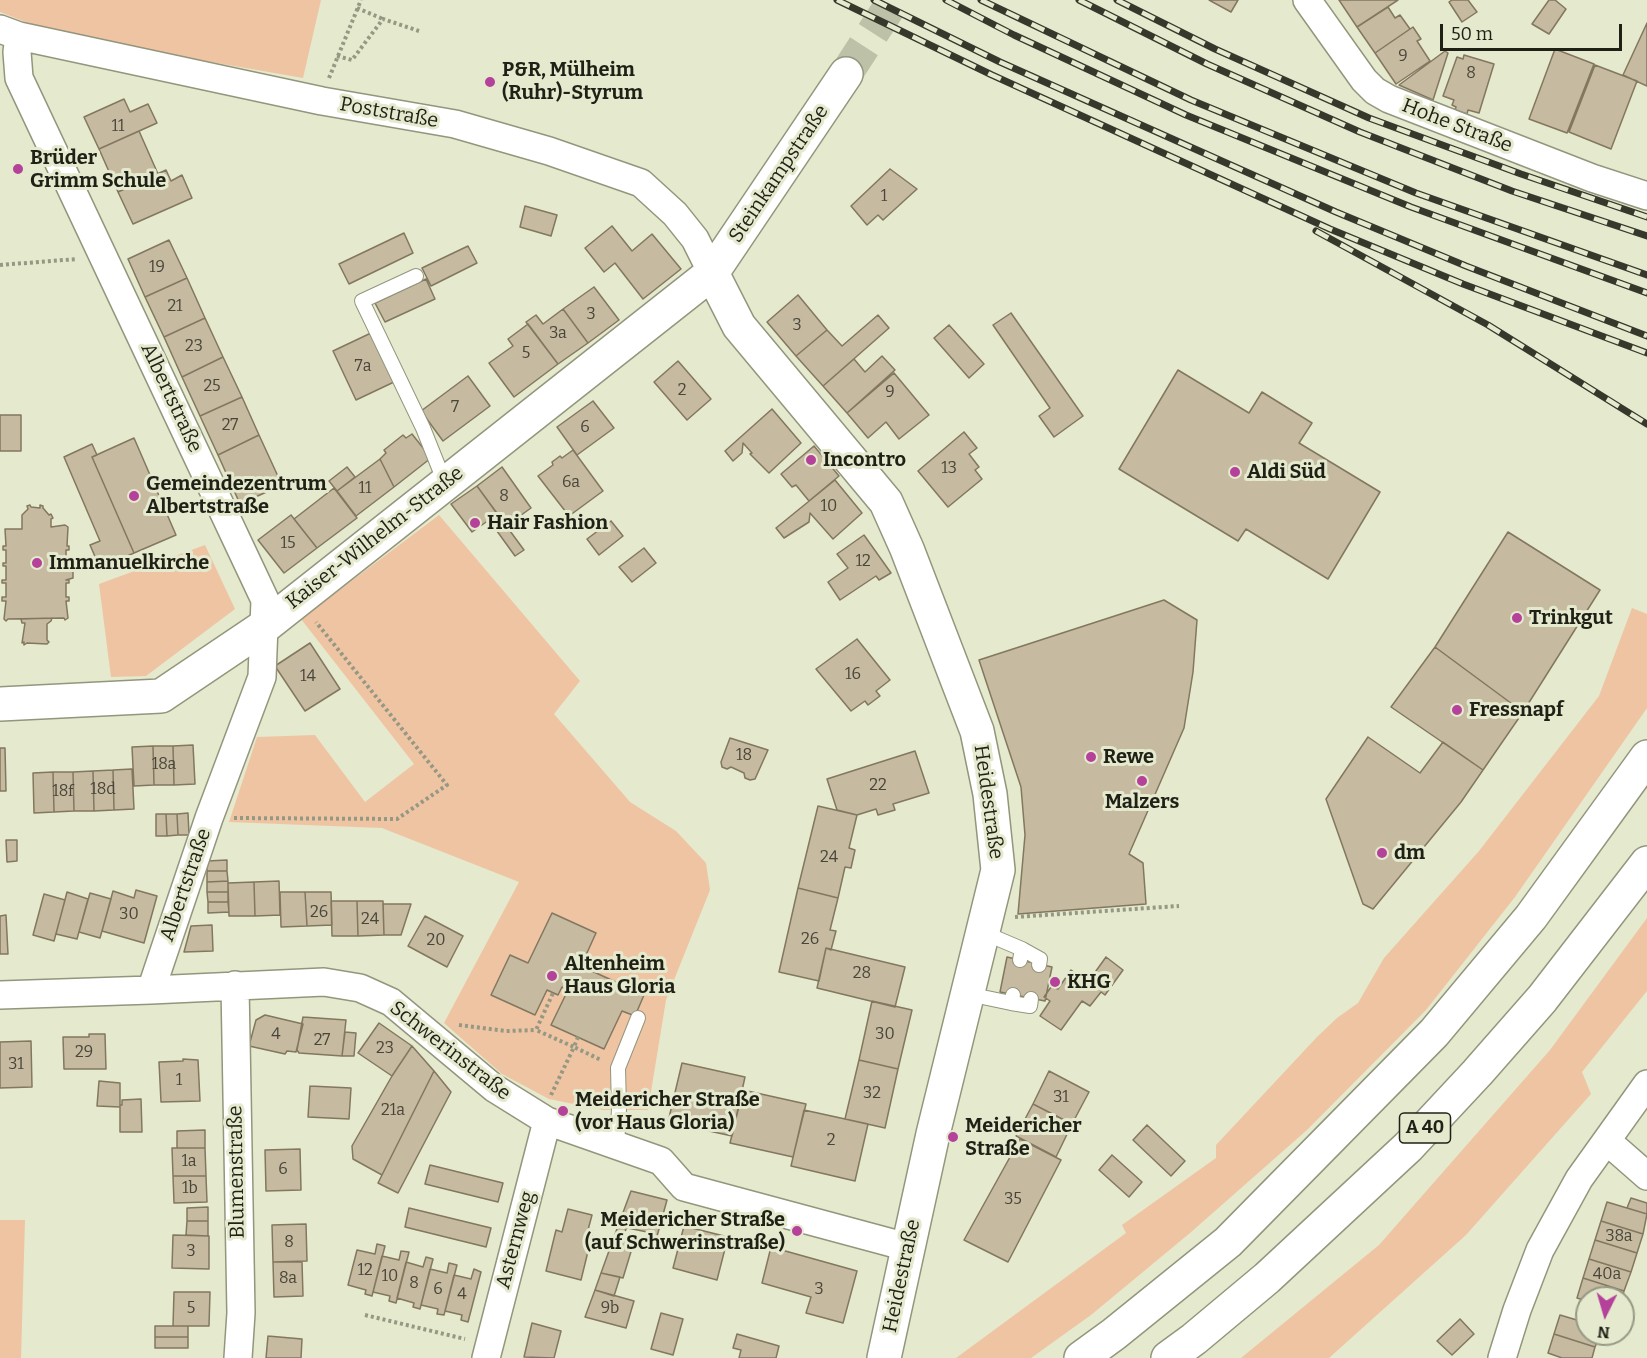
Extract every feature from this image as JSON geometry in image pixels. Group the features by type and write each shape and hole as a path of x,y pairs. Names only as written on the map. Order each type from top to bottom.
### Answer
{"main road":[{"name":"Steinkampstraße","path":"712,273 846,74"},
{"name":"Kaiser-Wilhelm-Straße","path":"0,704 160,696 265,626 712,273"},
{"name":"Heidestraße","path":"712,273 739,326 886,502 907,549 977,731 990,794 998,870 907,1247 884,1358"},
{"path":"1081,1358 1228,1242 1434,1033 1531,917 1647,757"},
{"name":"A 40","path":"1167,1358 1194,1339 1266,1278 1408,1147 1478,1073 1542,999 1647,863"}],"street":[{"name":"Hohe Straße","path":"1307,0 1364,80 1382,95 1592,178 1647,196"},
{"name":"Albertstraße","path":"10,32 17,52 19,78 265,600 262,676 209,818 151,990"},
{"name":"Poststraße","path":"10,32 322,101 454,124 549,151 641,183 675,214 695,239 712,273"},
{"name":"Schwerinstraße","path":"0,994 324,982 360,988 391,1002 494,1088 544,1119 661,1161 684,1187 907,1247"},
{"name":"Blumenstraße","path":"235,985 241,1312 238,1358"},
{"path":"1502,1358 1540,1250 1579,1179 1647,1084"},
{"name":"Asternweg","path":"488,1352 544,1119"},
{"path":"1606,1141 1647,1176"}],"lane":[{"path":"416,276 362,301 423,428 445,483"},
{"path":"984,926 1021,954 1040,959 1039,964"},
{"path":"968,994 1012,999 1030,1006 1031,999"},
{"path":"617,1146 618,1068 638,1018"}],"path":[{"path":"361,0 337,56 352,60 383,19"},
{"path":"357,8 419,31"},
{"path":"0,265 104,257"},
{"path":"209,818 397,819 447,785 297,599"},
{"path":"984,926 1179,906"},
{"path":"536,1030 553,993"},
{"path":"416,1023 444,1023 506,1031 536,1030 618,1068"},
{"path":"544,1119 578,1037"},
{"path":"364,1315 488,1352"}],"shaded area":[{"path":"0,0 321,0 303,78 62,36 0,12"},
{"path":"439,515 580,681 554,714 630,802 676,831 706,863 710,890 666,1000 648,1110 603,1110 549,1099 502,1074 444,1023 519,882 382,828 229,822 257,737 315,735 365,802 414,764 301,619"},
{"path":"205,545 235,609 146,676 111,677 99,584"},
{"path":"1632,608 1647,614 1647,708 1515,897 1426,1010 1307,1130 1190,1233 1091,1315 1031,1358 956,1358 1126,1233 1122,1225 1216,1158 1216,1145 1317,1037 1337,1018 1358,1003 1384,958 1479,851 1599,696"},
{"path":"1647,918 1647,991 1582,1072 1591,1094 1466,1235 1329,1358 1241,1358 1379,1245 1550,1050"},
{"path":"0,1220 25,1220 21,1358 0,1358"}],"building":[{"path":"1209,0 1238,0 1231,12"},
{"path":"1339,0 1398,0 1357,27"},
{"path":"1468,0 1477,12 1462,22 1449,2"},
{"path":"1549,0 1555,0 1566,9 1549,34 1532,24"},
{"path":"1388,7 1395,18 1400,15 1410,29 1375,53 1357,27"},
{"path":"1647,23 1647,86 1623,75"},
{"path":"1413,27 1421,39 1417,41 1430,61 1396,84 1375,53"},
{"path":"1555,49 1594,64 1567,133 1529,119"},
{"path":"1445,51 1448,53 1433,100 1399,85"},
{"path":"1464,55 1494,64 1479,113 1468,110 1467,114 1455,110 1456,107 1452,105 1454,100 1443,96 1457,57 1463,59"},
{"path":"1595,65 1637,81 1611,149 1569,132"},
{"path":"124,99 130,112 148,104 157,123 99,149 84,117"},
{"path":"139,131 158,174 118,192 99,149"},
{"path":"890,169 917,189 883,220 878,215 867,225 851,206"},
{"path":"166,170 171,181 182,175 192,198 133,224 118,192"},
{"path":"525,206 557,215 551,236 520,227"},
{"path":"612,226 632,251 652,234 681,269 643,299 615,263 604,272 585,248"},
{"path":"404,233 413,253 349,284 339,264"},
{"path":"169,240 187,278 145,297 128,259"},
{"path":"468,246 477,263 431,286 422,268"},
{"path":"187,278 205,318 164,337 145,297"},
{"path":"426,279 435,299 385,322 375,303"},
{"path":"594,287 619,320 588,343 563,309"},
{"path":"798,295 827,330 796,356 767,322"},
{"path":"563,309 588,343 558,364 526,322 536,315 543,324"},
{"path":"1011,313 1083,416 1054,437 1039,416 1050,408 993,325"},
{"path":"878,315 889,328 823,386 796,356 827,330 842,346"},
{"path":"205,318 223,357 182,377 164,337"},
{"path":"528,324 558,364 514,397 489,363 513,346 508,339"},
{"path":"949,325 984,364 969,378 934,338"},
{"path":"371,333 394,382 356,400 333,351"},
{"path":"882,356 895,370 847,413 823,386 854,359 865,372"},
{"path":"223,357 242,397 200,416 182,377"},
{"path":"678,361 711,399 687,420 654,382"},
{"name":"Aldi Süd","path":"1178,370 1249,413 1262,392 1312,423 1299,443 1380,492 1328,579 1246,529 1238,541 1119,469"},
{"path":"894,373 929,415 899,439 886,422 868,438 847,413"},
{"path":"468,376 490,406 443,441 421,411"},
{"path":"242,397 259,435 218,455 200,416"},
{"path":"593,401 614,428 577,455 557,427"},
{"path":"772,409 801,443 769,473 750,454 752,453 743,443 742,453 733,461 725,451"},
{"path":"0,415 21,415 21,451 0,451"},
{"path":"964,432 977,448 969,454 979,467 975,470 982,479 948,507 918,471"},
{"path":"412,434 431,458 394,487 380,459 386,453 384,450 403,435 406,438"},
{"path":"259,435 282,485 240,504 218,455"},
{"name":"Gemeindezentrum Albertstraße","path":"134,438 176,535 134,553 92,457"},
{"path":"92,444 97,455 92,457 134,553 100,568 90,545 100,541 64,457"},
{"name":"Incontro","path":"814,446 839,476 809,501 796,485 792,487 781,474"},
{"path":"573,450 603,491 569,516 538,476 553,465 552,462 560,456 562,458"},
{"path":"380,459 394,487 356,516 337,491"},
{"path":"347,467 355,477 337,491 329,481"},
{"path":"502,467 531,508 506,526 477,486"},
{"path":"835,480 862,513 833,539 810,513 809,522 784,538 776,528"},
{"name":"Hair Fashion","path":"477,486 524,550 515,556 489,520 472,532 451,504"},
{"path":"334,488 357,518 317,548 294,519"},
{"name":"Immanuelkirche","path":"30,505 40,508 40,505 43,506 49,515 51,514 53,518 51,527 65,525 68,527 67,546 69,550 66,550 66,562 69,565 66,568 73,569 73,578 66,580 69,580 69,583 66,583 66,597 69,597 69,601 66,601 68,618 65,620 64,618 8,619 6,621 4,619 6,601 2,601 2,597 6,597 6,583 2,583 2,580 6,580 6,566 3,566 3,563 6,563 6,550 3,550 3,546 6,546 5,529 22,529 22,515"},
{"path":"291,515 317,548 284,573 258,540"},
{"path":"611,521 623,536 599,555 587,539"},
{"name":"Trinkgut","path":"1508,532 1600,590 1523,712 1435,647"},
{"path":"864,535 891,573 879,580 876,576 840,600 828,582 848,568 837,554"},
{"path":"644,548 656,563 632,582 619,567"},
{"name":"Rewe","path":"1164,600 1197,620 1193,672 1184,728 1129,854 1143,863 1146,904 1018,914 1025,835 1021,787 979,660"},
{"path":"52,618 47,624 49,642 47,644 27,643 24,645 24,642 22,643 25,623 22,623 21,619"},
{"path":"857,639 890,680 876,691 880,696 868,705 865,701 851,711 816,669"},
{"path":"310,643 340,689 305,711 275,666"},
{"name":"Fressnapf","path":"1435,647 1523,712 1483,770 1391,707"},
{"name":"dm","path":"1368,737 1420,773 1443,742 1483,770 1461,802 1373,909 1363,904 1326,799"},
{"path":"730,738 768,750 755,779 745,778 744,773 731,767 727,769 722,767 721,762"},
{"path":"193,745 195,784 174,785 173,746"},
{"path":"153,746 173,746 174,785 154,785"},
{"path":"153,746 154,785 134,786 132,747"},
{"path":"0,748 5,748 6,791 0,791"},
{"path":"915,751 929,793 893,804 895,810 878,815 876,809 857,815 837,810 827,779"},
{"path":"132,769 134,809 114,810 113,770"},
{"path":"113,770 114,810 94,811 93,771"},
{"path":"93,771 94,811 74,811 73,772"},
{"path":"53,772 54,812 34,813 33,773"},
{"path":"53,772 73,772 74,811 54,812"},
{"path":"818,806 857,815 849,848 855,850 851,868 845,867 838,898 798,888"},
{"path":"188,813 189,835 178,835 177,814"},
{"path":"156,814 166,814 167,836 156,836"},
{"path":"166,814 177,814 178,835 167,836"},
{"path":"6,840 17,840 17,861 7,862"},
{"path":"227,860 227,871 207,871 207,861"},
{"path":"207,871 227,871 228,881 207,882"},
{"path":"228,881 228,892 207,892 207,882"},
{"path":"279,881 280,915 255,916 254,882"},
{"path":"254,882 255,916 229,916 228,883"},
{"path":"798,888 838,898 830,930 836,931 831,950 826,948 819,981 779,972"},
{"path":"136,890 157,896 144,943 102,931 113,891 134,898"},
{"path":"67,892 88,899 77,939 56,934"},
{"path":"207,892 228,892 228,902 208,902"},
{"path":"280,892 305,892 307,926 281,927"},
{"path":"305,892 331,892 332,925 307,926"},
{"path":"90,893 111,899 100,938 79,932"},
{"path":"44,894 65,900 54,941 33,935"},
{"path":"331,901 357,901 358,936 332,936"},
{"path":"357,901 383,901 384,935 358,936"},
{"path":"208,902 228,902 229,912 208,913"},
{"path":"383,904 411,904 401,935 384,935"},
{"name":"Altenheim Haus Gloria","path":"552,913 596,933 581,966 644,995 635,1016 622,1011 604,1049 551,1025 568,990 562,987 558,995 547,990 535,1015 491,995 510,955 528,963"},
{"path":"6,915 8,954 0,954 0,916"},
{"path":"425,916 463,936 447,967 408,946"},
{"path":"212,925 213,951 184,952 191,926"},
{"path":"826,948 905,967 895,1007 817,988"},
{"path":"1007,957 1052,967 1045,1001 1000,992"},
{"path":"1106,957 1123,970 1105,995 1101,992 1090,1006 1082,1001 1061,1030 1040,1016 1050,1001 1044,997 1051,987 1058,989 1071,970 1088,982"},
{"path":"872,1001 912,1010 898,1069 859,1060"},
{"path":"265,1015 303,1024 296,1052 287,1051 285,1054 249,1046 256,1020"},
{"path":"303,1017 346,1020 342,1056 299,1053 297,1050"},
{"path":"379,1023 412,1046 392,1076 358,1053"},
{"path":"345,1032 356,1033 354,1056 342,1056"},
{"path":"89,1034 105,1034 106,1069 64,1069 63,1037 89,1037"},
{"path":"31,1041 32,1087 0,1088 0,1042"},
{"path":"412,1046 434,1071 382,1175 353,1159 352,1146"},
{"path":"183,1059 198,1060 200,1101 161,1102 159,1062 183,1061"},
{"path":"859,1060 898,1069 885,1128 845,1119"},
{"path":"682,1063 745,1077 732,1136 668,1122"},
{"path":"434,1071 451,1092 398,1193 378,1183"},
{"path":"1049,1071 1089,1092 1072,1124 1033,1104"},
{"path":"99,1081 120,1083 120,1107 97,1106"},
{"path":"310,1086 351,1088 349,1119 308,1117"},
{"path":"743,1090 806,1104 793,1157 730,1143"},
{"path":"141,1099 142,1132 120,1132 122,1100"},
{"path":"1033,1104 1072,1124 1056,1157 1016,1136"},
{"path":"804,1110 868,1124 855,1181 791,1166"},
{"path":"1147,1125 1185,1161 1171,1176 1133,1140"},
{"path":"205,1130 205,1148 177,1148 177,1131"},
{"path":"1020,1139 1061,1160 1008,1262 964,1240"},
{"path":"172,1148 205,1148 206,1176 173,1176"},
{"path":"300,1149 301,1190 266,1191 265,1150"},
{"path":"1112,1155 1142,1182 1129,1197 1099,1170"},
{"path":"430,1165 503,1183 498,1202 425,1184"},
{"path":"173,1176 206,1176 207,1202 174,1203"},
{"path":"631,1191 667,1200 656,1240 651,1238 652,1233 618,1226"},
{"path":"1631,1198 1647,1203 1647,1214 1627,1208"},
{"path":"1607,1202 1647,1214 1643,1234 1601,1221"},
{"path":"208,1207 208,1221 187,1221 187,1208"},
{"path":"409,1208 491,1228 486,1247 405,1227"},
{"path":"568,1209 592,1215 588,1230 593,1231 581,1280 546,1271 556,1230 562,1232"},
{"path":"187,1221 208,1221 208,1236 186,1235"},
{"path":"1601,1221 1643,1234 1637,1253 1595,1240"},
{"path":"306,1224 307,1261 273,1262 272,1225"},
{"path":"618,1226 626,1229 623,1238 633,1245 623,1278 601,1273"},
{"path":"684,1226 728,1237 717,1280 673,1268"},
{"path":"173,1235 209,1236 209,1269 172,1268"},
{"path":"1595,1240 1637,1253 1631,1272 1589,1259"},
{"path":"377,1244 385,1246 372,1296 365,1294 366,1290 348,1285 357,1250 375,1254"},
{"path":"771,1247 857,1271 843,1323 806,1313 811,1297 762,1283"},
{"path":"401,1251 409,1252 396,1303 389,1301 390,1296 373,1292 382,1256 399,1260"},
{"path":"426,1257 433,1259 420,1309 413,1307 414,1303 397,1298 406,1262 423,1267"},
{"path":"1589,1259 1631,1272 1626,1286 1608,1286 1583,1278"},
{"path":"273,1262 302,1262 303,1296 274,1297"},
{"path":"449,1263 457,1265 444,1315 437,1314 438,1309 421,1305 430,1269 447,1273"},
{"path":"474,1269 481,1272 468,1322 461,1320 462,1315 445,1311 454,1275 471,1279"},
{"path":"601,1273 620,1277 614,1296 595,1290"},
{"path":"1583,1278 1608,1286 1581,1286"},
{"path":"595,1290 634,1301 626,1328 585,1317"},
{"path":"174,1292 210,1292 209,1326 173,1326"},
{"path":"661,1313 683,1319 673,1355 651,1349"},
{"path":"1560,1315 1575,1319 1575,1341 1554,1334"},
{"path":"1460,1319 1474,1334 1452,1355 1437,1341"},
{"path":"532,1323 561,1331 554,1358 524,1357"},
{"path":"155,1326 188,1326 188,1337 155,1337"},
{"path":"737,1334 779,1346 776,1358 739,1358 741,1350 733,1348"},
{"path":"1554,1334 1575,1341 1575,1346 1595,1347 1592,1358 1562,1358 1548,1353"},
{"path":"268,1336 302,1339 301,1358 266,1358"},
{"path":"155,1337 188,1337 188,1348 155,1348"}],"tunnel":[{"path":"846,74 894,0"}],"railway":[{"path":"837,0 992,75 1330,229 1463,284 1647,353"},
{"path":"874,0 1000,62 1336,212 1466,266 1647,336"},
{"path":"946,0 1014,35 1186,115 1411,207 1647,293"},
{"path":"981,0 1191,100 1416,193 1647,275"},
{"path":"1079,0 1207,64 1360,132 1512,191 1647,236"},
{"path":"1117,0 1215,49 1369,118 1647,217"},
{"path":"1316,231 1488,325 1647,424"}],"place":[{"name":"P&R, Mülheim (Ruhr)-Styrum","path":"490,82"},
{"name":"Brüder Grimm Schule","path":"18,169"},
{"name":"Incontro","path":"811,460"},
{"name":"Aldi Süd","path":"1235,472"},
{"name":"Gemeindezentrum Albertstraße","path":"134,496"},
{"name":"Hair Fashion","path":"475,523"},
{"name":"Immanuelkirche","path":"37,563"},
{"name":"Trinkgut","path":"1517,618"},
{"name":"Fressnapf","path":"1457,710"},
{"name":"Rewe","path":"1091,757"},
{"name":"Malzers","path":"1142,781"},
{"name":"dm","path":"1382,853"},
{"name":"Altenheim Haus Gloria","path":"552,976"},
{"name":"KHG","path":"1055,982"},
{"name":"Meidericher Straße (vor Haus Gloria)","path":"563,1111"},
{"name":"Meidericher Straße","path":"953,1137"},
{"name":"Meidericher Straße (auf Schwerinstraße)","path":"797,1231"}]}
